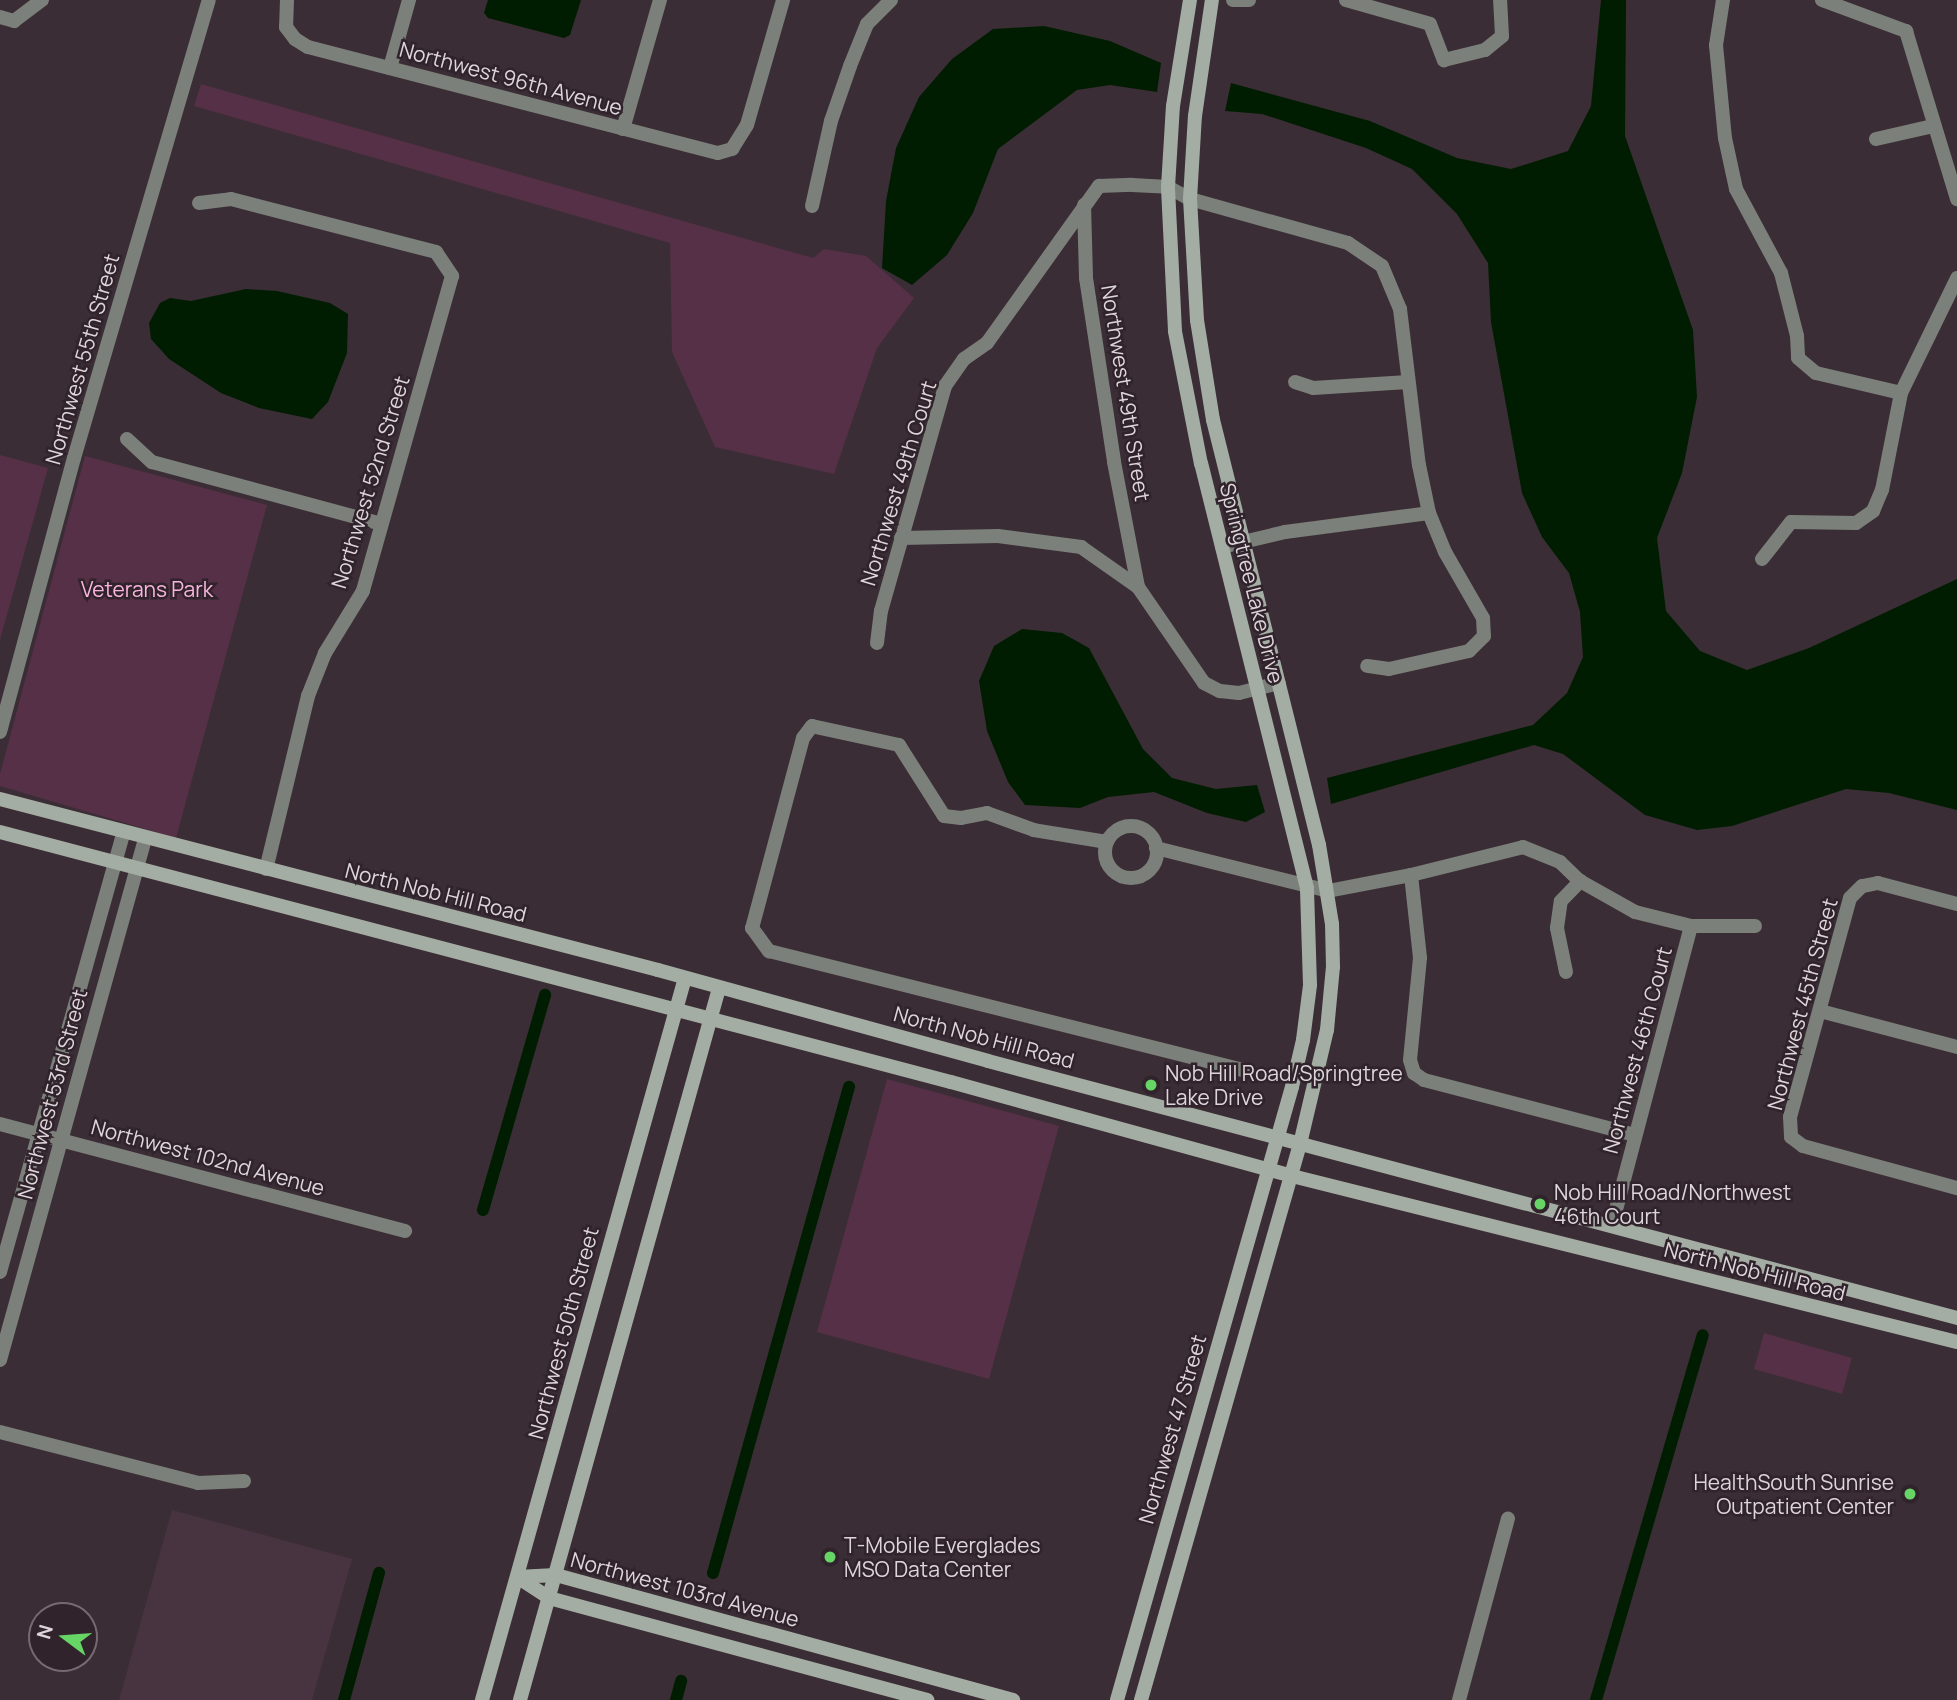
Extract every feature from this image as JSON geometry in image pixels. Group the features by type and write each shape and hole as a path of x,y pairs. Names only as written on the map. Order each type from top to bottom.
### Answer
{"street":[{"path":"0,17 14,21 42,0"},
{"name":"Northwest 55th Street","path":"0,732 74,458 209,0"},
{"name":"Northwest 96th Avenue","path":"287,0 286,27 295,39 308,47 704,152 718,153 732,149 747,125 783,0"},
{"path":"390,68 410,0"},
{"path":"623,129 660,0"},
{"name":"Springtree Lake Drive","path":"1190,0 1173,106 1168,187 1170,275 1180,363 1222,547 1307,888 1311,955 1308,1012 1292,1087 1267,1168"},
{"name":"Springtree Lake Drive","path":"1212,0 1198,90 1190,199 1193,280 1202,360 1213,420 1313,820 1328,891"},
{"path":"1233,0 1249,0"},
{"path":"1346,0 1430,24 1444,60 1485,50 1502,36 1500,0"},
{"path":"1723,0 1716,45 1725,138 1736,189 1781,273 1797,336 1798,358 1816,373 1901,393"},
{"path":"1822,0 1906,30 1957,199"},
{"path":"812,206 831,121 850,66 867,24 884,3"},
{"path":"1877,139 1933,126"},
{"name":"Northwest 49th Court","path":"877,643 881,611 946,386 964,359 987,343 1098,186 1168,187 1190,199"},
{"name":"Northwest 52nd Street","path":"199,203 231,199 436,252 447,263 452,276 363,591 325,653 308,696 266,869"},
{"path":"1190,199 1348,243 1382,266 1399,309 1429,513 1445,552 1483,618 1484,636 1469,651 1389,669 1367,666"},
{"name":"Northwest 49th Street","path":"1084,205 1086,278 1114,461 1138,587"},
{"path":"1762,559 1791,522 1856,523 1873,511 1882,490 1901,393 1957,278"},
{"path":"1295,382 1313,388 1408,382"},
{"path":"127,439 152,462 381,524"},
{"path":"1222,547 1285,531 1429,513"},
{"path":"901,538 998,536 1082,547 1138,587 1204,682 1220,691 1239,693 1279,683"},
{"path":"1107,842 1034,830 987,813 961,818 944,816 899,745 812,726 803,738 752,928 769,951 1243,1070"},
{"name":"North Nob Hill Road","path":"0,799 685,978 1957,1318"},
{"path":"1137,827 1151,836 1156,848 1151,869 1144,874 1127,878 1119,876 1108,864 1107,842 1121,829 1137,827"},
{"name":"North Nob Hill Road","path":"0,832 951,1082 1292,1176 1957,1342"},
{"name":"Northwest 53rd Street","path":"0,1272 123,833"},
{"name":"Northwest 53rd Street","path":"0,1360 145,838"},
{"path":"1156,848 1307,888 1328,891 1411,875 1523,847 1560,862 1580,881 1635,912 1691,926 1755,926"},
{"path":"1411,875 1420,958 1410,1060 1414,1073 1424,1080 1635,1135"},
{"path":"1566,972 1557,928 1561,901 1580,881"},
{"name":"Northwest 45th Street","path":"1957,904 1878,883 1862,886 1850,898 1790,1117 1791,1137 1803,1146 1957,1188"},
{"name":"Northwest 47 Street","path":"1141,1700 1300,1144 1330,1007 1333,967 1328,891"},
{"name":"Northwest 46th Court","path":"1612,1225 1691,926"},
{"name":"Northwest 50th Street","path":"482,1700 685,978"},
{"path":"520,1700 719,988"},
{"path":"1820,1011 1957,1047"},
{"name":"Northwest 102nd Avenue","path":"0,1124 405,1231"},
{"name":"Northwest 47 Street","path":"1117,1700 1267,1168"},
{"path":"1223,1324 1245,1330"},
{"path":"0,1432 198,1483 244,1481"},
{"path":"1460,1700 1508,1519"},
{"path":"1158,1554 1180,1561"},
{"name":"Northwest 103rd Avenue","path":"517,1577 556,1575 1013,1700"},
{"name":"Northwest 103rd Avenue","path":"517,1577 549,1598 927,1700"}],"shaded area":[{"path":"488,0 581,0 570,35 564,38 488,18 484,13"},
{"path":"1601,0 1626,0 1625,136 1693,330 1697,397 1682,473 1657,538 1666,611 1700,651 1747,670 1809,648 1957,579 1957,810 1889,793 1846,789 1732,826 1697,830 1645,815 1563,754 1534,745 1331,804 1327,778 1533,725 1567,693 1583,657 1580,612 1569,573 1542,537 1522,493 1491,322 1488,263 1457,214 1412,169 1366,148 1262,114 1225,111 1231,83 1370,121 1457,158 1511,169 1568,151 1591,106"},
{"path":"1044,26 1110,41 1161,63 1157,92 1110,85 1077,90 998,149 973,213 947,255 912,285 882,268 886,201 896,148 919,97 952,59 993,29"},
{"path":"246,289 277,291 330,303 348,314 347,353 328,402 312,419 259,408 221,393 169,359 151,339 149,323 160,303 170,298 191,301"},
{"path":"1022,629 1062,633 1089,648 1143,749 1172,778 1216,789 1257,785 1265,812 1246,822 1207,813 1154,792 1108,797 1080,808 1025,805 1008,782 987,731 979,681 994,646"},
{"path":"172,1510 352,1559 312,1700 119,1700"}],"green space":[{"path":"201,84 813,258 824,249 866,256 914,298 877,348 834,474 715,447 672,352 670,243 194,106"},
{"path":"0,455 48,468 0,640"},
{"name":"Veterans Park","path":"85,456 267,505 176,838 0,786 0,774"},
{"path":"887,1079 1059,1126 989,1379 817,1332"},
{"path":"1764,1333 1852,1358 1842,1394 1754,1369"}],"waterway":[{"path":"483,1210 545,995"},
{"path":"713,1573 849,1087"},
{"path":"1596,1700 1703,1335"},
{"path":"344,1700 379,1573"},
{"path":"676,1700 681,1681"}],"place":[{"name":"Nob Hill Road/Springtree Lake Drive","path":"1151,1085"},
{"name":"Nob Hill Road/Northwest 46th Court","path":"1540,1204"},
{"name":"HealthSouth Sunrise Outpatient Center","path":"1910,1494"},
{"name":"T-Mobile Everglades MSO Data Center","path":"830,1557"}]}
